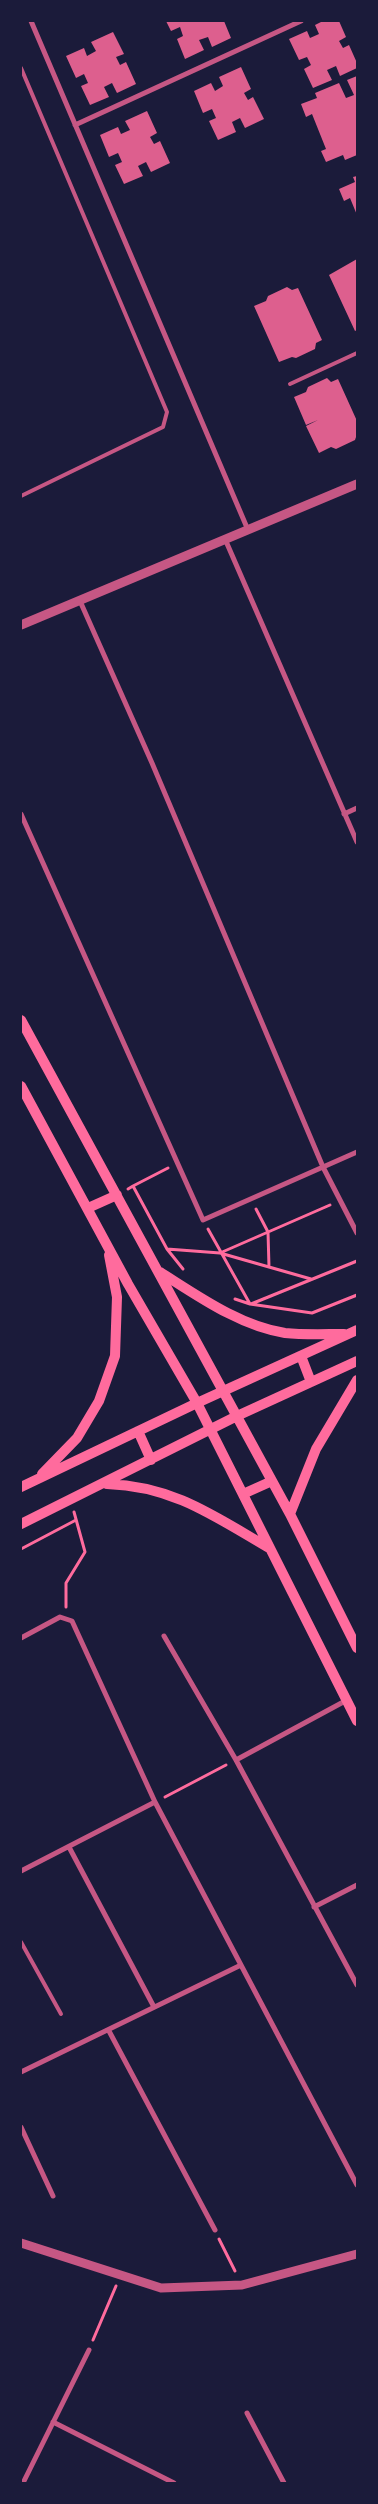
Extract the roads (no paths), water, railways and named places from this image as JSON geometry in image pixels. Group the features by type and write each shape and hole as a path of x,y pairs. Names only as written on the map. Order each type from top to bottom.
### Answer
{"main road":[{"path":"21,1020 290,1514 357,1648"},
{"path":"21,1086 108,1247 211,1429 269,1548 357,1720"},
{"path":"88,1208 117,1195"},
{"path":"36,1480 76,1438 99,1401 115,1356 117,1297 108,1247"},
{"path":"158,1272 229,1313 245,1320 285,1332 352,1332"},
{"path":"21,1487 352,1332"},
{"path":"301,1356 311,1382"},
{"path":"21,1524 236,1416 357,1361"},
{"path":"290,1514 316,1449 357,1380"},
{"path":"138,1431 151,1460"},
{"path":"243,1494 272,1481"},
{"path":"103,1484 131,1484 158,1490 197,1507 269,1548"}],"street":[{"path":"31,21 248,530"},
{"path":"75,125 301,21"},
{"path":"21,625 357,484"},
{"path":"225,539 357,842"},
{"path":"80,601 156,772 324,1167 357,1233"},
{"path":"344,814 357,808"},
{"path":"21,814 203,1220 357,1152"},
{"path":"21,1638 60,1617 72,1622 155,1802 357,2185"},
{"path":"164,1636 236,1760 357,1985"},
{"path":"236,1760 347,1700"},
{"path":"21,1871 155,1802"},
{"path":"69,1847 154,2007"},
{"path":"314,1907 357,1885"},
{"path":"21,2072 109,2031 241,1965"},
{"path":"109,2031 215,2230"},
{"path":"21,2127 53,2196"},
{"path":"21,2243 161,2288 242,2285 357,2254"},
{"path":"22,2483 88,2350"},
{"path":"246,2413 284,2483"},
{"path":"53,2422 174,2483"}],"lane":[{"path":"21,68 167,412 162,427 21,496"},
{"path":"290,384 357,353"},
{"path":"21,1942 61,2014"}]}
